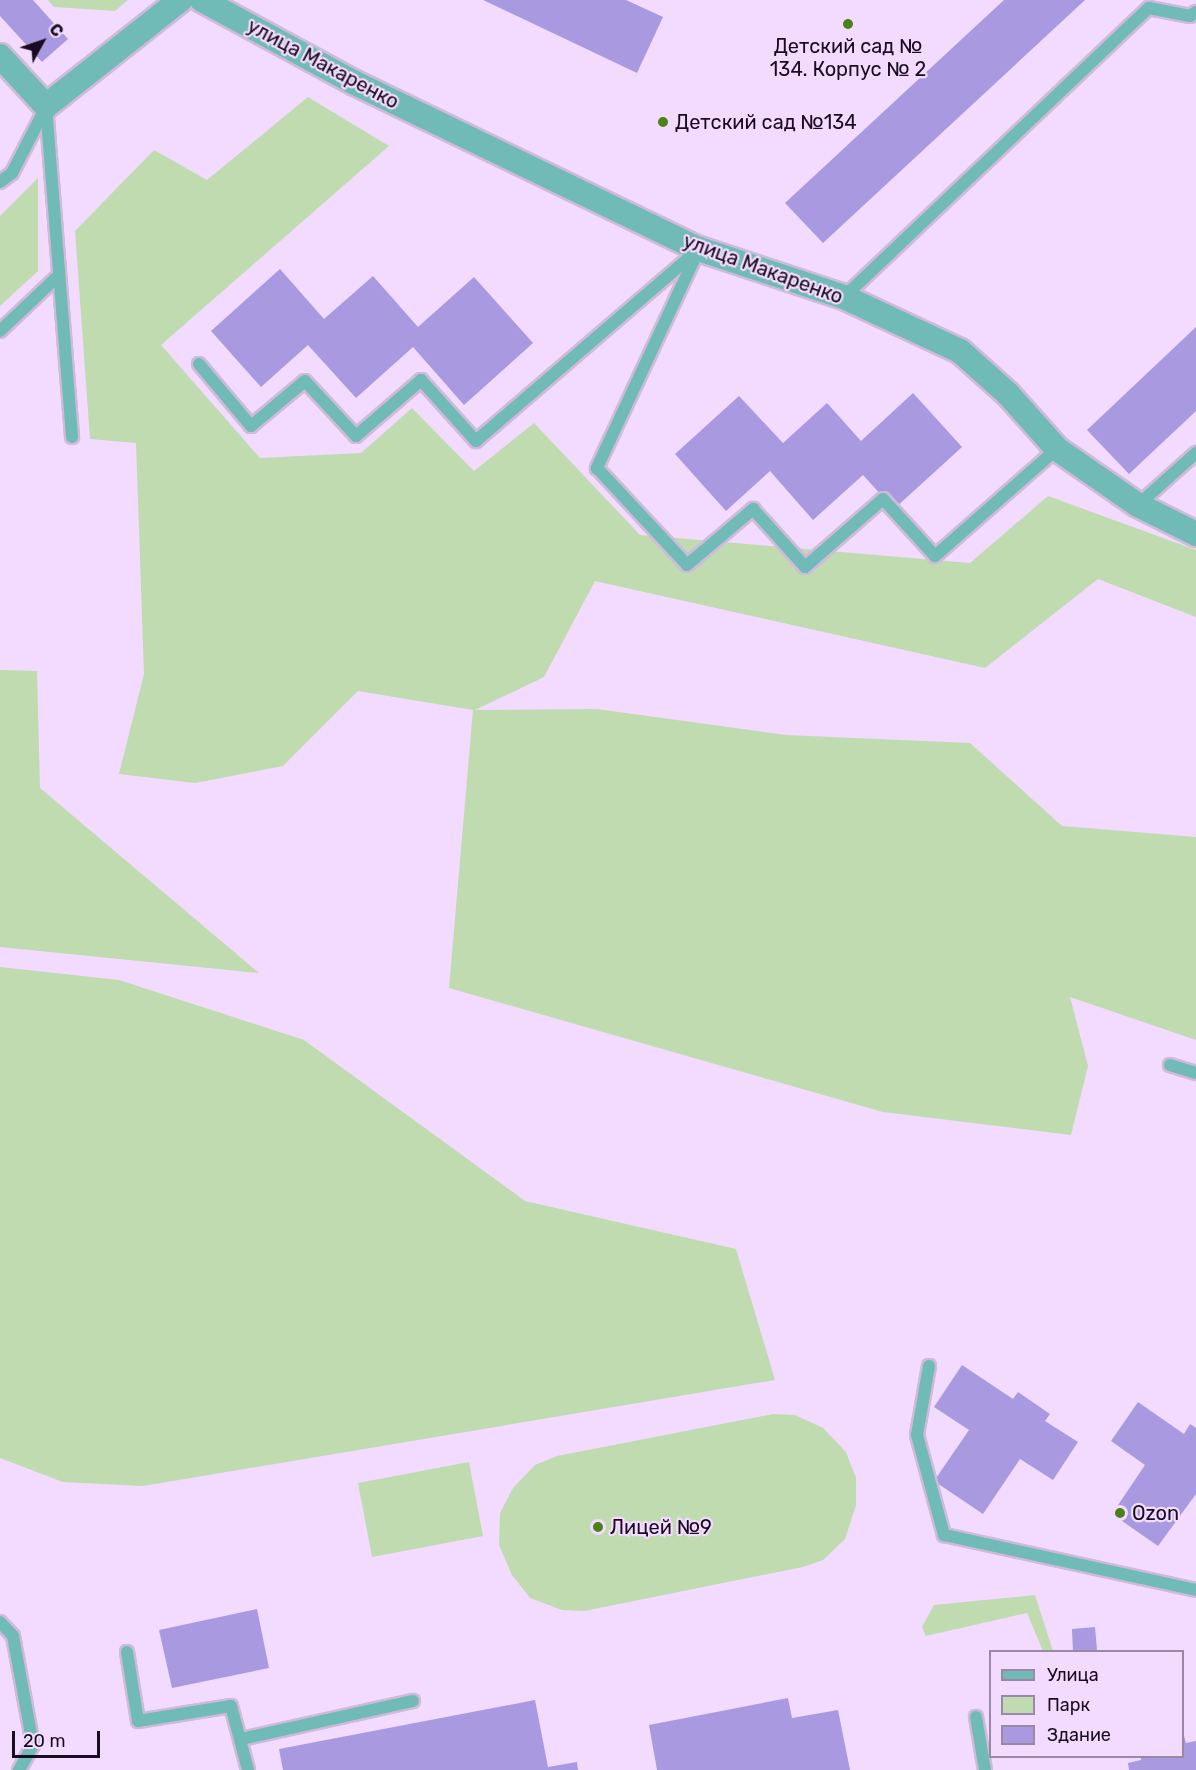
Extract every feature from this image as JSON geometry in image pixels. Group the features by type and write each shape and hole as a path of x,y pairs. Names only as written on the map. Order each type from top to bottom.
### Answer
{"street":[{"path":"0,56 46,106 180,0"},
{"name":"улица Макаренко","path":"202,0 355,82 699,249 843,297 960,351 1008,394 1057,449 1138,505 1196,534"}],"lane":[{"path":"843,297 1149,8 1190,16 1196,12"},
{"path":"0,182 12,173 46,106"},
{"path":"46,106 72,437"},
{"path":"199,364 250,426 304,381 356,436 421,380 476,441 699,249"},
{"path":"699,249 597,468 687,565 753,509 805,567 883,499 935,556 1057,449"},
{"path":"0,331 59,275"},
{"path":"1138,505 1196,453"},
{"path":"1170,1065 1196,1073"},
{"path":"929,1366 917,1436 944,1535 1196,1590"},
{"path":"0,1622 13,1636 33,1745 19,1770"},
{"path":"127,1652 138,1721 231,1706 248,1770"},
{"path":"241,1739 413,1701"},
{"path":"975,1717 985,1770"}],"green space":[{"path":"48,0 128,0 115,11 54,7"},
{"path":"308,97 389,146 161,345 260,458 361,453 412,408 474,471 534,423 640,535 970,563 1048,496 1196,550 1196,617 1098,579 985,668 595,581 544,677 475,710 597,709 786,735 970,743 1062,826 1196,837 1196,1040 1070,997 1088,1066 1071,1135 883,1112 449,988 473,710 358,691 283,766 195,783 119,774 144,674 136,443 90,439 75,231 154,150 207,180"},
{"path":"38,178 38,271 0,306 0,216"},
{"path":"0,670 37,671 40,788 259,973 0,947"},
{"path":"0,967 119,980 304,1040 525,1201 736,1249 775,1380 143,1486 63,1482 0,1458"},
{"path":"773,1414 795,1415 823,1428 846,1452 856,1478 856,1505 845,1539 823,1560 803,1567 584,1611 562,1610 530,1598 512,1575 499,1545 500,1513 513,1488 535,1465 557,1456"},
{"path":"469,1462 483,1536 372,1557 358,1483"},
{"path":"1035,1595 1053,1650 1043,1650 1027,1613 926,1636 922,1627 934,1605"}],"building":[{"path":"0,0 33,0 68,39 42,62 0,16"},
{"path":"483,0 626,0 663,17 637,73"},
{"path":"1004,0 1085,0 823,243 785,203"},
{"path":"280,269 324,319 373,276 418,327 474,277 533,343 464,405 413,347 356,398 308,345 261,387 211,331"},
{"path":"1196,327 1196,411 1129,474 1087,430"},
{"path":"913,393 962,447 894,509 863,475 813,520 770,471 726,511 675,454 739,396 783,443 827,403 861,441"},
{"path":"962,1365 1013,1399 1018,1392 1050,1414 1045,1421 1078,1442 1053,1480 1020,1459 983,1514 934,1481 969,1430 934,1407"},
{"path":"1138,1402 1184,1434 1190,1424 1196,1428 1196,1494 1158,1546 1112,1514 1145,1465 1111,1441"},
{"path":"257,1609 269,1668 172,1688 159,1630"},
{"path":"1095,1627 1097,1650 1073,1650 1072,1629"},
{"path":"788,1698 792,1718 838,1710 850,1770 657,1770 649,1725"},
{"path":"535,1700 548,1767 577,1762 578,1770 283,1770 279,1749"},
{"path":"1184,1736 1186,1743 1196,1741 1196,1770 1129,1770 1128,1763 1141,1760 1141,1758 1184,1758"}],"place":[{"name":"Детский сад № 134. Корпус № 2","path":"848,24"},
{"name":"Детский сад №134","path":"663,122"},
{"name":"Ozon","path":"1120,1513"},
{"name":"Лицей №9","path":"598,1527"}]}
